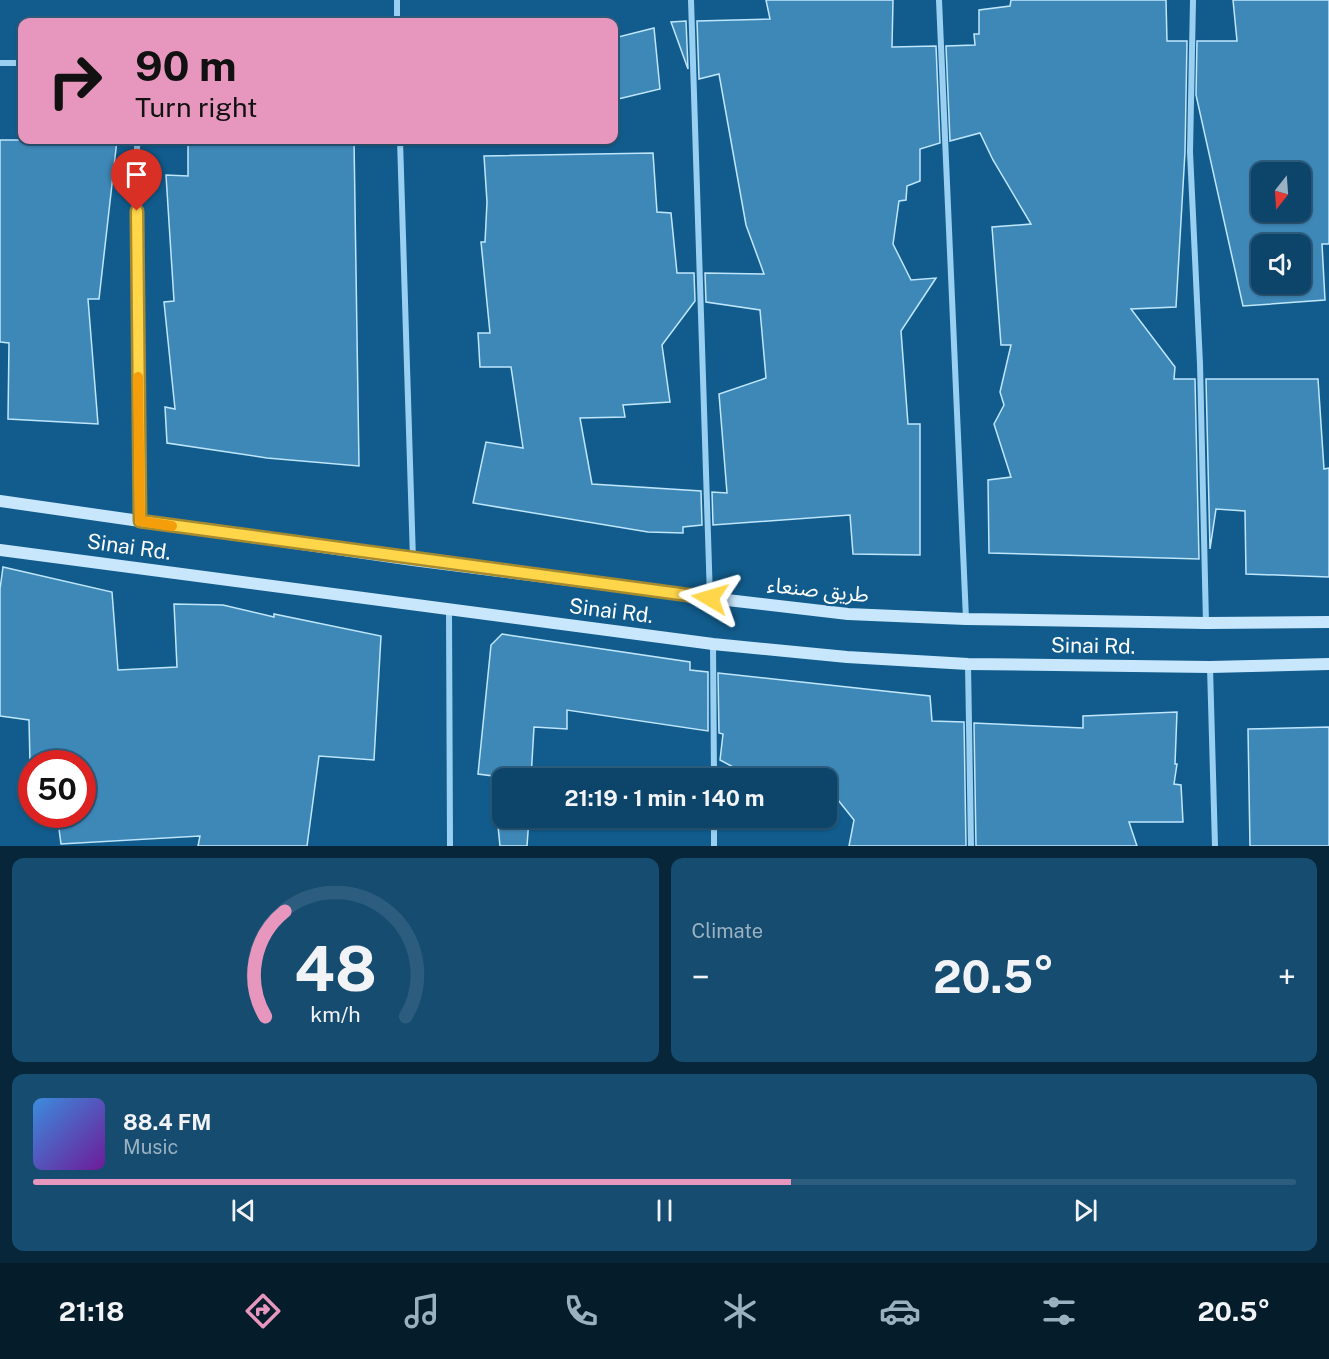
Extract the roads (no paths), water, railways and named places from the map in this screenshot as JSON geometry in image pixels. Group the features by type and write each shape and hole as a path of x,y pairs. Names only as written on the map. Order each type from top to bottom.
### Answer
{"main road":[{"name":"طريق صنعاء","path":"0,501 413,560 848,614 966,619 1206,623 1329,622"},
{"name":"Sinai Rd.","path":"0,550 713,644 847,657 968,664 1210,667 1329,664"}],"street":[{"path":"397,0 397,18"},
{"path":"692,0 710,598"},
{"path":"939,0 966,619"},
{"path":"1193,0 1190,152 1200,364 1206,623"},
{"path":"0,63 18,63"},
{"path":"136,144 140,521"},
{"path":"400,144 413,560"},
{"path":"449,610 450,846"},
{"path":"713,644 714,768"},
{"path":"968,664 971,846"},
{"path":"1210,667 1215,846"},
{"path":"714,828 714,846"}]}
